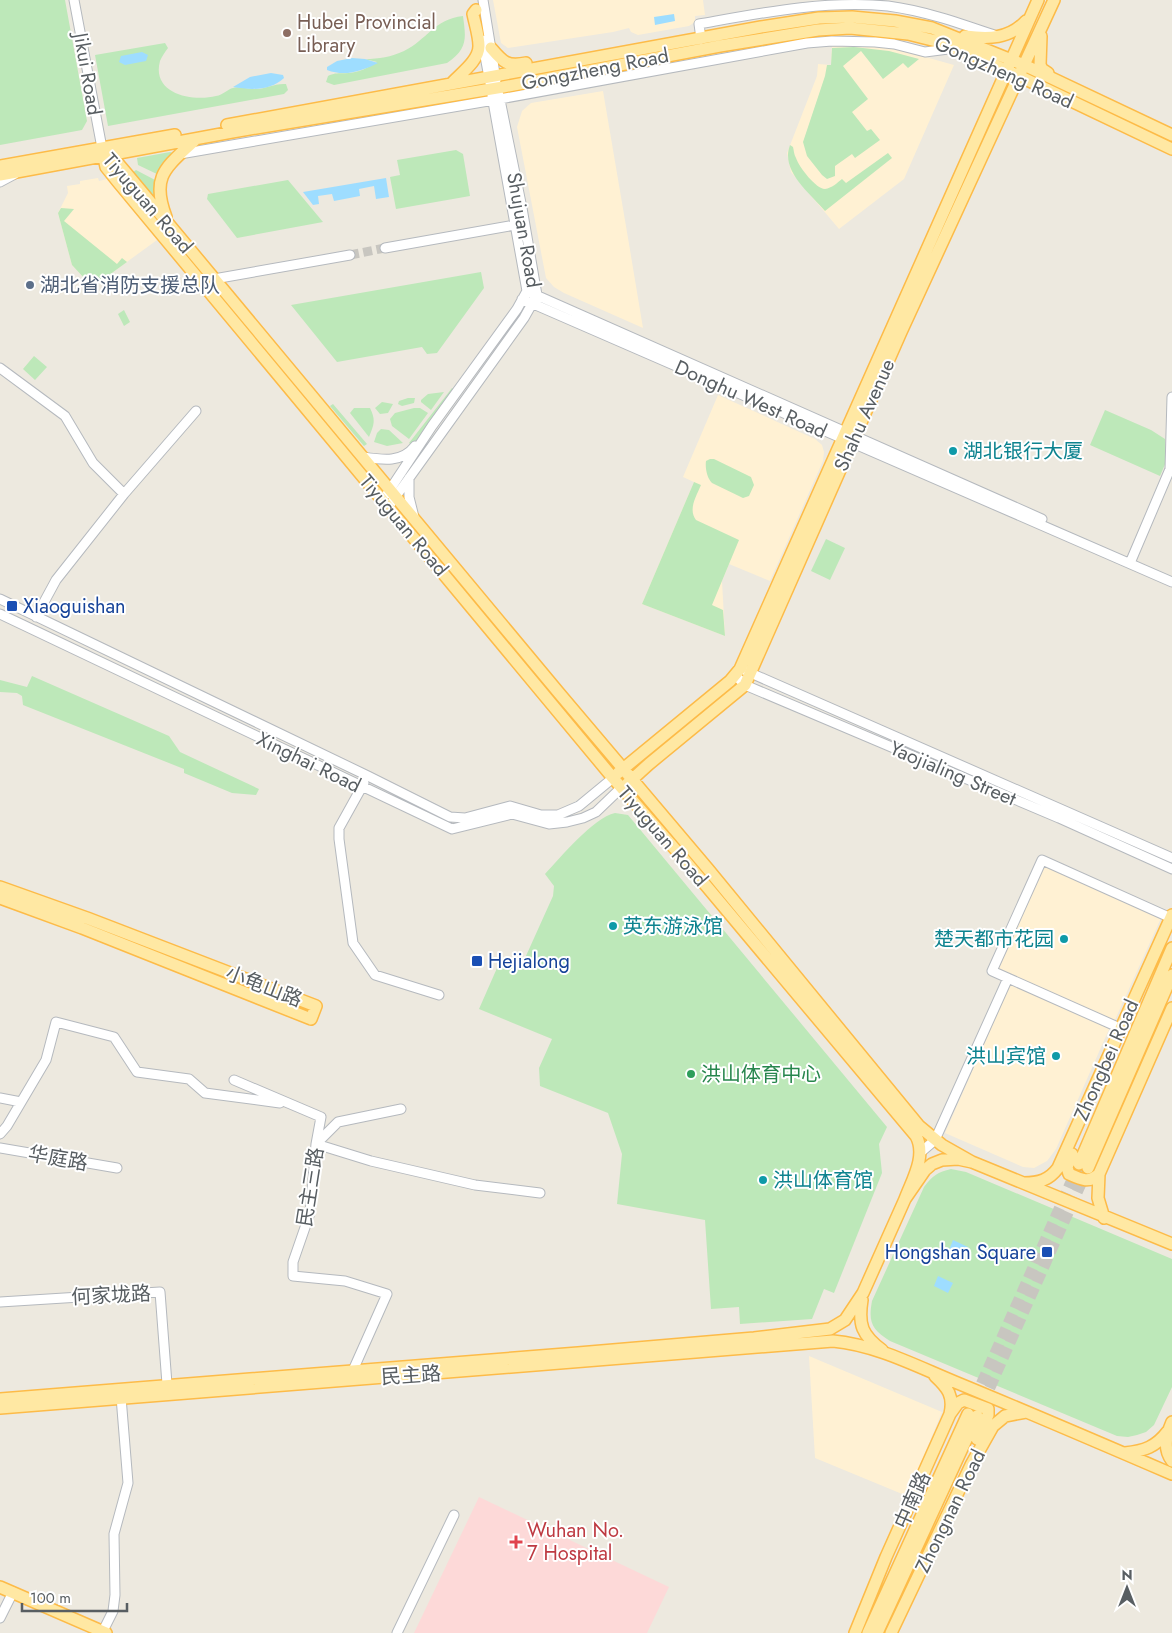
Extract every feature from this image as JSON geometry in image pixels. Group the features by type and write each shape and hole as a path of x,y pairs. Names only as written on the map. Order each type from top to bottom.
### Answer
{"main road":[{"name":"Shahu Avenue","path":"849,437 1038,0"},
{"name":"Shahu Avenue","path":"612,778 742,672 849,437 1054,0"},
{"path":"451,84 472,62 478,52 473,14 478,3"},
{"path":"948,34 982,38 999,37 1021,27 1031,16"},
{"name":"Gongzheng Road","path":"0,175 105,152 451,84 494,88 571,62 793,22 819,18 852,17 914,24 948,34 1009,65 1019,76 1172,149"},
{"path":"1044,22 1040,45 1041,67 1044,71 1069,84 1071,87"},
{"name":"Gongzheng Road","path":"0,166 196,139 494,88 720,46 834,29 865,29 908,34 934,40 1009,65 1024,65 1172,135"},
{"path":"491,48 502,60 513,65 561,57 571,62"},
{"path":"168,224 161,203 159,187 166,170 196,139"},
{"name":"Tiyuguan Road","path":"105,152 168,224 414,517 708,869 919,1126 951,1151 972,1162"},
{"name":"Tiyuguan Road","path":"105,152 106,167 118,182 612,778 682,857 910,1129 918,1140 921,1152"},
{"name":"Shahu Avenue","path":"621,788 745,685 742,672"},
{"name":"小龟山路","path":"0,887 87,918 316,1006 311,1019 82,928 0,898"},
{"name":"Zhongbei Road","path":"1022,1183 1042,1181 1052,1175 1058,1168 1172,916"},
{"path":"1136,994 1172,947"},
{"name":"Zhongbei Road","path":"1172,947 1083,1166 1172,975"},
{"name":"Zhongbei Road","path":"1104,1218 1098,1198 1098,1174 1172,1008"},
{"path":"1074,1133 1076,1146 1067,1165 1068,1173 1080,1179 1088,1180 1093,1179 1098,1174"},
{"path":"822,1336 830,1329 841,1324 863,1293 905,1199 921,1152"},
{"path":"905,1199 921,1175 932,1164 952,1159 972,1162 1104,1218 1172,1244"},
{"path":"863,1293 859,1316 863,1331 874,1344 889,1355"},
{"path":"822,1336 889,1355 1172,1474"},
{"name":"民主路","path":"0,1408 578,1353 822,1336"},
{"name":"中南路","path":"855,1633 886,1557 950,1414 952,1400 949,1390 930,1372"},
{"name":"民主路","path":"0,1398 167,1384 351,1375"},
{"path":"950,1414 964,1400 988,1410 988,1415 970,1455 971,1465"},
{"name":"Zhongnan Road","path":"891,1633 971,1465 992,1426 1009,1414 1028,1412"},
{"name":"Zhongnan Road","path":"868,1633 973,1415 877,1633"},
{"path":"1123,1453 1150,1448 1159,1442 1170,1427"},
{"path":"1170,1427 1166,1447 1172,1461"},
{"path":"0,1587 105,1632"}],"street":[{"name":"Jikui Road","path":"74,0 105,152"},
{"name":"Shujuan Road","path":"393,493 410,478 533,304 537,295 522,208 494,88 491,48 478,3"},
{"name":"Shujuan Road","path":"386,503 424,440 527,291 494,88 478,3"},
{"path":"701,38 699,24 805,6 866,4 931,14 999,37"},
{"path":"180,154 494,88"},
{"path":"0,182 19,172"},
{"path":"385,248 515,225"},
{"path":"214,279 350,255"},
{"name":"Donghu West Road","path":"527,291 849,437 1131,561 1172,577"},
{"name":"Donghu West Road","path":"522,299 849,437"},
{"path":"0,368 65,416 93,463 124,494"},
{"path":"1131,561 1170,469 1172,397"},
{"path":"36,616 56,580 124,494 196,411"},
{"path":"363,456 384,460 400,458 409,454 416,445 424,440"},
{"path":"410,478 409,497 414,517"},
{"name":"Donghu West Road","path":"1131,561 1172,582"},
{"name":"Xinghai Road","path":"0,599 368,776 441,814 460,819 510,806 545,815 558,815 579,806 612,778"},
{"name":"Xinghai Road","path":"0,614 452,829 512,814 548,824 567,822 596,812 621,788"},
{"name":"Yaojialing Street","path":"742,672 1172,858"},
{"name":"Yaojialing Street","path":"745,685 1172,868"},
{"path":"368,776 339,828 353,943 375,975 439,995"},
{"path":"1120,1028 992,971 1042,860 1172,916"},
{"path":"921,1152 935,1140 1008,978"},
{"path":"0,1134 7,1126 46,1060 56,1022 114,1037 138,1072 189,1079 205,1093 292,1105"},
{"path":"234,1080 292,1105"},
{"path":"0,1098 21,1102"},
{"name":"民主三路","path":"292,1105 320,1118 310,1213 294,1262 294,1276 345,1281 386,1294 351,1375"},
{"path":"401,1109 338,1122 316,1144 371,1161 475,1185 540,1194"},
{"name":"华庭路","path":"0,1148 116,1168"},
{"name":"何家垅路","path":"0,1302 160,1292 167,1384"},
{"path":"105,1632 113,1611 115,1595 114,1534 128,1483 121,1397"},
{"path":"396,1633 454,1515"},
{"path":"0,1618 13,1592"}],"shaded area":[{"path":"493,0 703,0 705,15 695,16 695,22 689,26 638,35 631,32 629,28 508,48 501,43"},
{"path":"861,44 893,48 954,65 904,179 839,229 791,172 787,153 817,76 818,64 831,65 832,45"},
{"path":"603,91 643,328 564,293 554,287 546,278 517,127 522,111 531,103"},
{"path":"98,178 99,181 107,179 157,240 87,291 84,278 72,265 58,213 68,193 67,186 80,184 80,181"},
{"path":"718,395 815,439 822,445 824,452 823,461 770,581 729,564 722,581 725,636 642,604 694,482 683,477"},
{"name":"楚天都市花园","path":"1043,863 1162,916 1114,1022 996,969"},
{"path":"1011,983 1110,1027 1056,1149 1047,1161 1034,1168 1023,1167 945,1133"},
{"path":"809,1356 942,1412 907,1496 815,1458"},
{"name":"Wuhan No. 7 Hospital","path":"479,1497 669,1587 647,1633 414,1633"}],"green space":[{"path":"0,0 65,0 87,121 82,130 0,145"},
{"path":"463,16 465,37 462,48 447,63 334,85 326,82 328,76 356,72 377,62 365,59 385,57 404,51 438,25 453,18"},
{"path":"165,43 168,48 160,61 159,72 162,81 176,93 196,98 207,98 219,95 235,87 256,89 282,84 286,84 288,90 284,94 108,126 95,55"},
{"path":"854,47 889,51 919,59 908,68 903,63 883,79 861,51 843,66 868,99 852,112 867,131 871,129 880,140 855,158 852,154 835,166 835,176 827,179 807,156 803,142 827,65 831,65 832,48"},
{"path":"790,145 793,147 795,157 804,172 813,182 825,189 842,179 846,183 888,153 892,158 825,211 793,173 788,155"},
{"path":"456,150 463,154 470,196 396,209 390,177 400,175 397,160"},
{"path":"173,153 159,175 138,165 137,158"},
{"path":"136,170 157,181 156,200 132,173"},
{"path":"288,180 323,222 237,238 207,199 208,194"},
{"path":"61,208 74,209 64,221 117,264 122,258 127,262 87,291 84,278 72,265 58,213"},
{"path":"481,272 484,288 437,353 427,354 422,347 337,362 291,305"},
{"path":"124,310 130,322 124,326 118,314"},
{"path":"34,356 47,367 35,380 23,369"},
{"path":"452,388 455,390 413,446 409,443"},
{"path":"444,392 431,410 421,402 428,394"},
{"path":"415,398 414,403 402,406 398,404 399,401"},
{"path":"382,402 393,404 388,413 380,414 375,408"},
{"path":"333,404 367,444 364,446 330,406"},
{"path":"354,408 370,408 374,422 369,437 350,413"},
{"path":"420,408 428,413 409,439 392,426 390,419 395,413"},
{"path":"1105,410 1151,430 1165,439 1166,462 1160,476 1090,445"},
{"path":"381,429 389,430 403,443 387,446 374,442 377,433"},
{"path":"714,459 751,477 754,485 749,496 743,498 712,483 706,467 706,461"},
{"path":"694,482 701,485 693,507 696,520 739,540 712,605 723,610 725,636 642,604"},
{"path":"826,539 845,548 830,580 811,571"},
{"path":"32,676 169,736 180,752 259,789 256,795 232,793 184,773 184,769 23,705 22,696 17,693 0,692 0,680 27,687"},
{"name":"洪山体育中心","path":"615,813 628,815 887,1127 879,1144 882,1173 834,1293 824,1289 812,1319 740,1324 739,1307 711,1309 705,1220 617,1204 622,1154 608,1113 540,1086 539,1068 552,1039 479,1009 501,959 521,967 553,896 554,886 545,874 587,830 606,816"},
{"name":"Hongshan Square","path":"951,1169 966,1172 1172,1259 1172,1387 1154,1425 1146,1432 1128,1437 1117,1436 890,1341 875,1329 871,1320 872,1301 924,1187 936,1175"}],"water":[{"path":"674,14 675,21 655,25 654,17"},
{"path":"142,52 148,55 146,61 125,65 119,62 121,56"},
{"path":"352,58 378,63 347,73 327,70 327,67 337,61"},
{"path":"271,73 283,75 284,78 266,87 247,89 233,87 250,77"},
{"path":"386,178 389,197 376,199 374,186 359,189 360,196 334,201 332,194 318,196 319,204 313,205 303,192"},
{"path":"953,1240 968,1247 964,1256 949,1250"},
{"path":"938,1276 953,1283 948,1293 934,1286"}],"tunnel":[{"path":"350,255 385,248"},
{"path":"968,1414 1079,1164"},
{"path":"983,1403 1088,1168"}],"place":[{"name":"Hubei Provincial Library","path":"287,33"},
{"name":"湖北省消防支援总队","path":"30,285"},
{"name":"湖北银行大厦","path":"953,451"},
{"name":"Xiaoguishan","path":"12,606"},
{"name":"英东游泳馆","path":"613,926"},
{"name":"楚天都市花园","path":"1064,939"},
{"name":"Hejialong","path":"477,961"},
{"name":"洪山宾馆","path":"1056,1056"},
{"name":"洪山体育中心","path":"691,1074"},
{"name":"洪山体育馆","path":"763,1180"},
{"name":"Hongshan Square","path":"1047,1252"},
{"name":"Wuhan No. 7 Hospital","path":"516,1542"}]}
